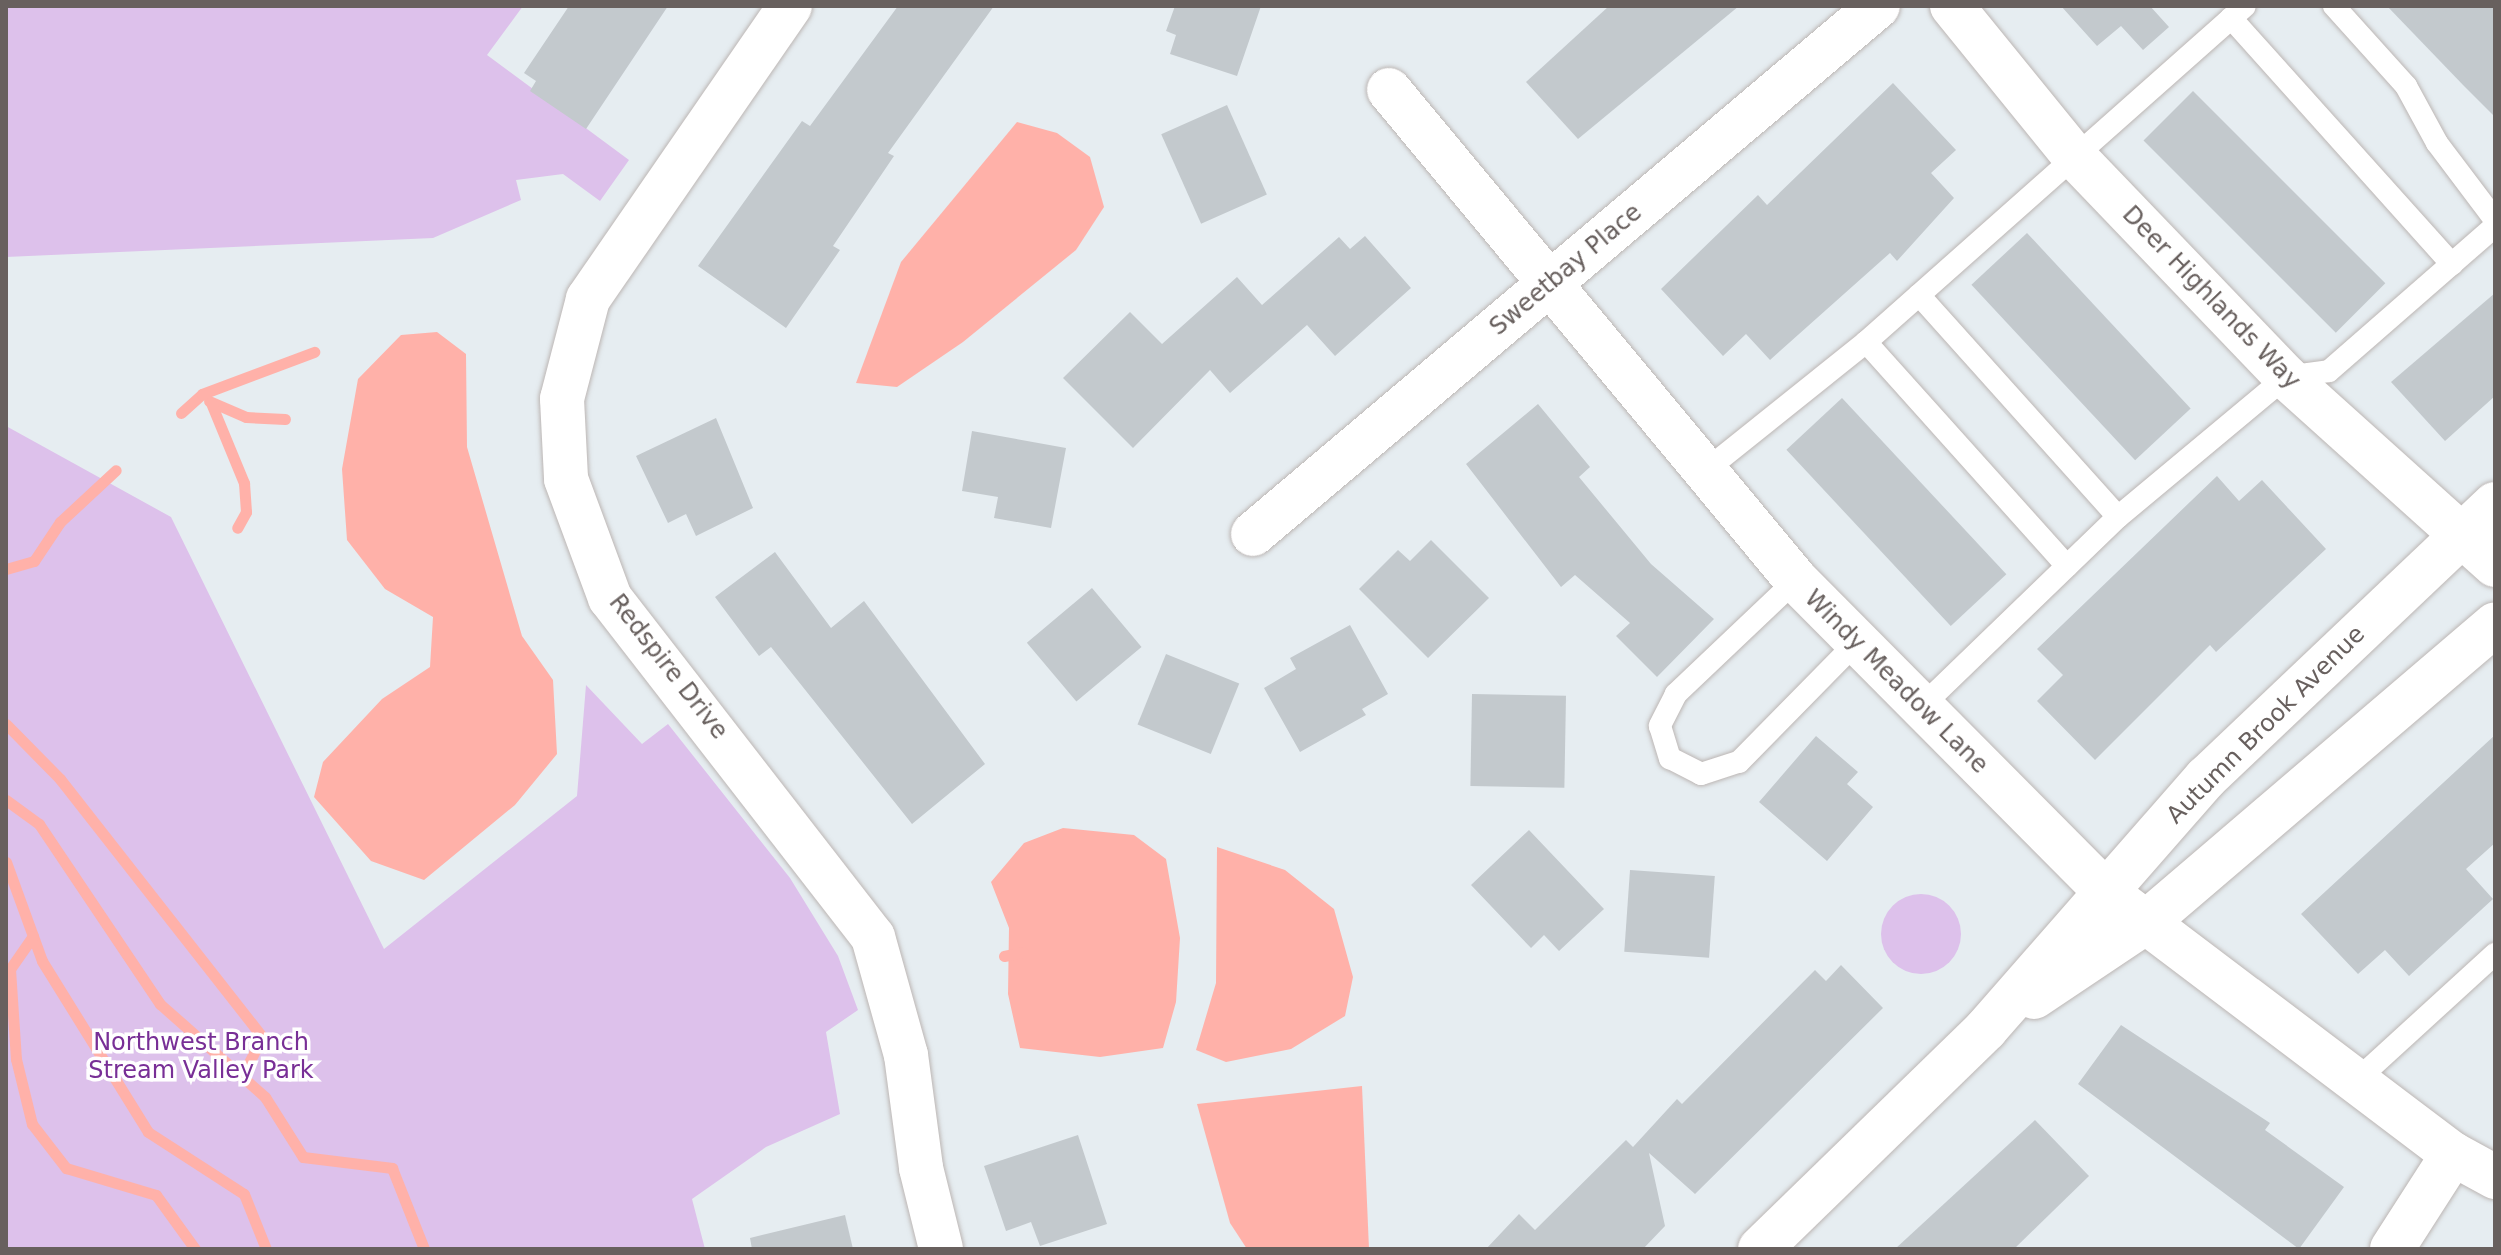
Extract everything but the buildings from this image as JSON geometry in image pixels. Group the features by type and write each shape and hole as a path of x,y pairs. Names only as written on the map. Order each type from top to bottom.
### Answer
{"street":[{"name":"Redspire Drive","path":"790,6 588,299 562,399 566,479 610,598 873,937 906,1055 921,1168 941,1249"},
{"name":"Sweetbay Place","path":"1253,534 1878,6"},
{"name":"Deer Highlands Way","path":"1952,6 2074,156 2286,377 2495,565"},
{"name":"Windy Meadow Lane","path":"1389,90 1796,580 2106,892 2149,920 2453,1154 2495,1177"},
{"name":"Autumn Brook Avenue","path":"1760,1249 1986,1029 2206,778 2495,504"},
{"name":"Autumn Brook Avenue","path":"1986,1029 2149,920 2495,624"},
{"path":"2392,1249 2453,1154"}],"lane":[{"path":"1920,708 2118,517 2286,377 2329,371 2495,223 2437,143 2406,86 2334,6"},
{"path":"1705,471 1866,342 2238,12 2452,264"},
{"path":"1919,295 2118,517"},
{"path":"1866,342 2067,566"},
{"path":"1796,580 1676,694 1660,726 1670,758 1701,774 1739,762 1856,643"},
{"path":"2357,1080 2495,954"}],"green space":[{"path":"6,6 523,6 487,55 629,160 600,201 563,174 516,180 521,200 433,238 6,257"},
{"name":"Northwest Branch Stream Valley Park","path":"6,426 171,517 384,949 577,796 586,685 642,744 668,724 790,878 838,956 858,1010 826,1032 840,1114 766,1147 692,1199 705,1249 6,1249"},
{"path":"1913,894 1929,894 1950,905 1961,926 1961,942 1950,963 1929,974 1913,974 1899,968 1887,956 1881,942 1881,926 1887,912 1899,900"}],"shaded area":[{"path":"1017,122 1057,133 1090,157 1104,207 1076,250 963,342 897,387 856,383 901,262"},
{"path":"437,332 466,354 467,447 522,636 553,680 557,754 515,805 424,880 371,861 314,797 323,762 382,699 430,667 433,617 385,589 347,540 342,469 358,379 401,335"},
{"path":"1063,828 1134,835 1166,859 1180,938 1176,1002 1163,1048 1100,1057 1020,1048 1008,994 1009,928 991,882 1024,843"},
{"path":"1217,847 1285,870 1334,909 1353,977 1345,1016 1291,1049 1226,1062 1196,1050 1216,983"},
{"path":"1362,1086 1369,1249 1247,1249 1230,1223 1197,1104"}],"waterway":[{"path":"181,413 202,394 314,352"},
{"path":"209,401 246,417 285,419"},
{"path":"211,403 244,483 246,512 237,528"},
{"path":"6,569 34,561 60,522 116,470"},
{"path":"6,724 60,779 262,1037 242,1076"},
{"path":"6,800 39,824 160,1004 265,1097 303,1157 392,1168 424,1249"},
{"path":"6,862 42,961 148,1132 244,1194 266,1249"},
{"path":"33,936 10,969 16,1059 32,1124 66,1168 156,1195 195,1249"},
{"path":"1004,956 1023,952"}]}
